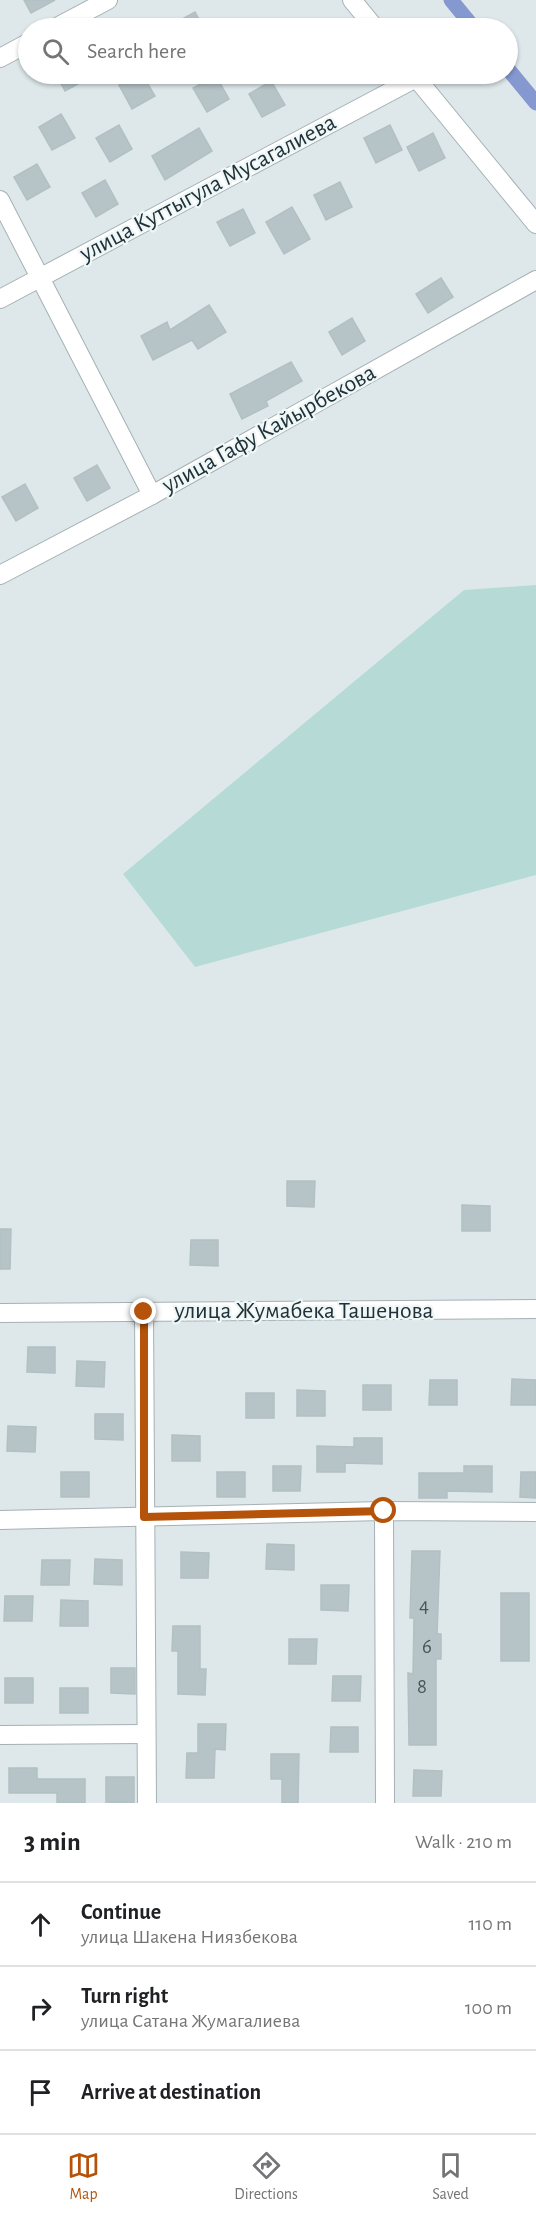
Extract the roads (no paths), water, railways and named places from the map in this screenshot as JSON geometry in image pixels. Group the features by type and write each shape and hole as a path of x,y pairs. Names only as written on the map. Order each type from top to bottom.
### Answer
{"street":[{"path":"75,18 108,0"},
{"path":"352,0 367,18"},
{"path":"0,58 18,48"},
{"name":"улица Куттыгула Мусагалиева","path":"0,299 399,84"},
{"path":"421,84 536,224"},
{"path":"0,200 152,495"},
{"name":"улица Гафу Кайырбекова","path":"0,575 152,495 536,280"},
{"name":"улица Жумабека Ташенова","path":"0,1313 536,1309"},
{"path":"144,1312 147,1803"},
{"path":"384,1511 385,1803"},
{"path":"0,1520 384,1511 536,1512"},
{"path":"0,1736 146,1734"}],"waterway":[{"path":"451,0 466,18"},
{"path":"518,81 536,103"}]}
